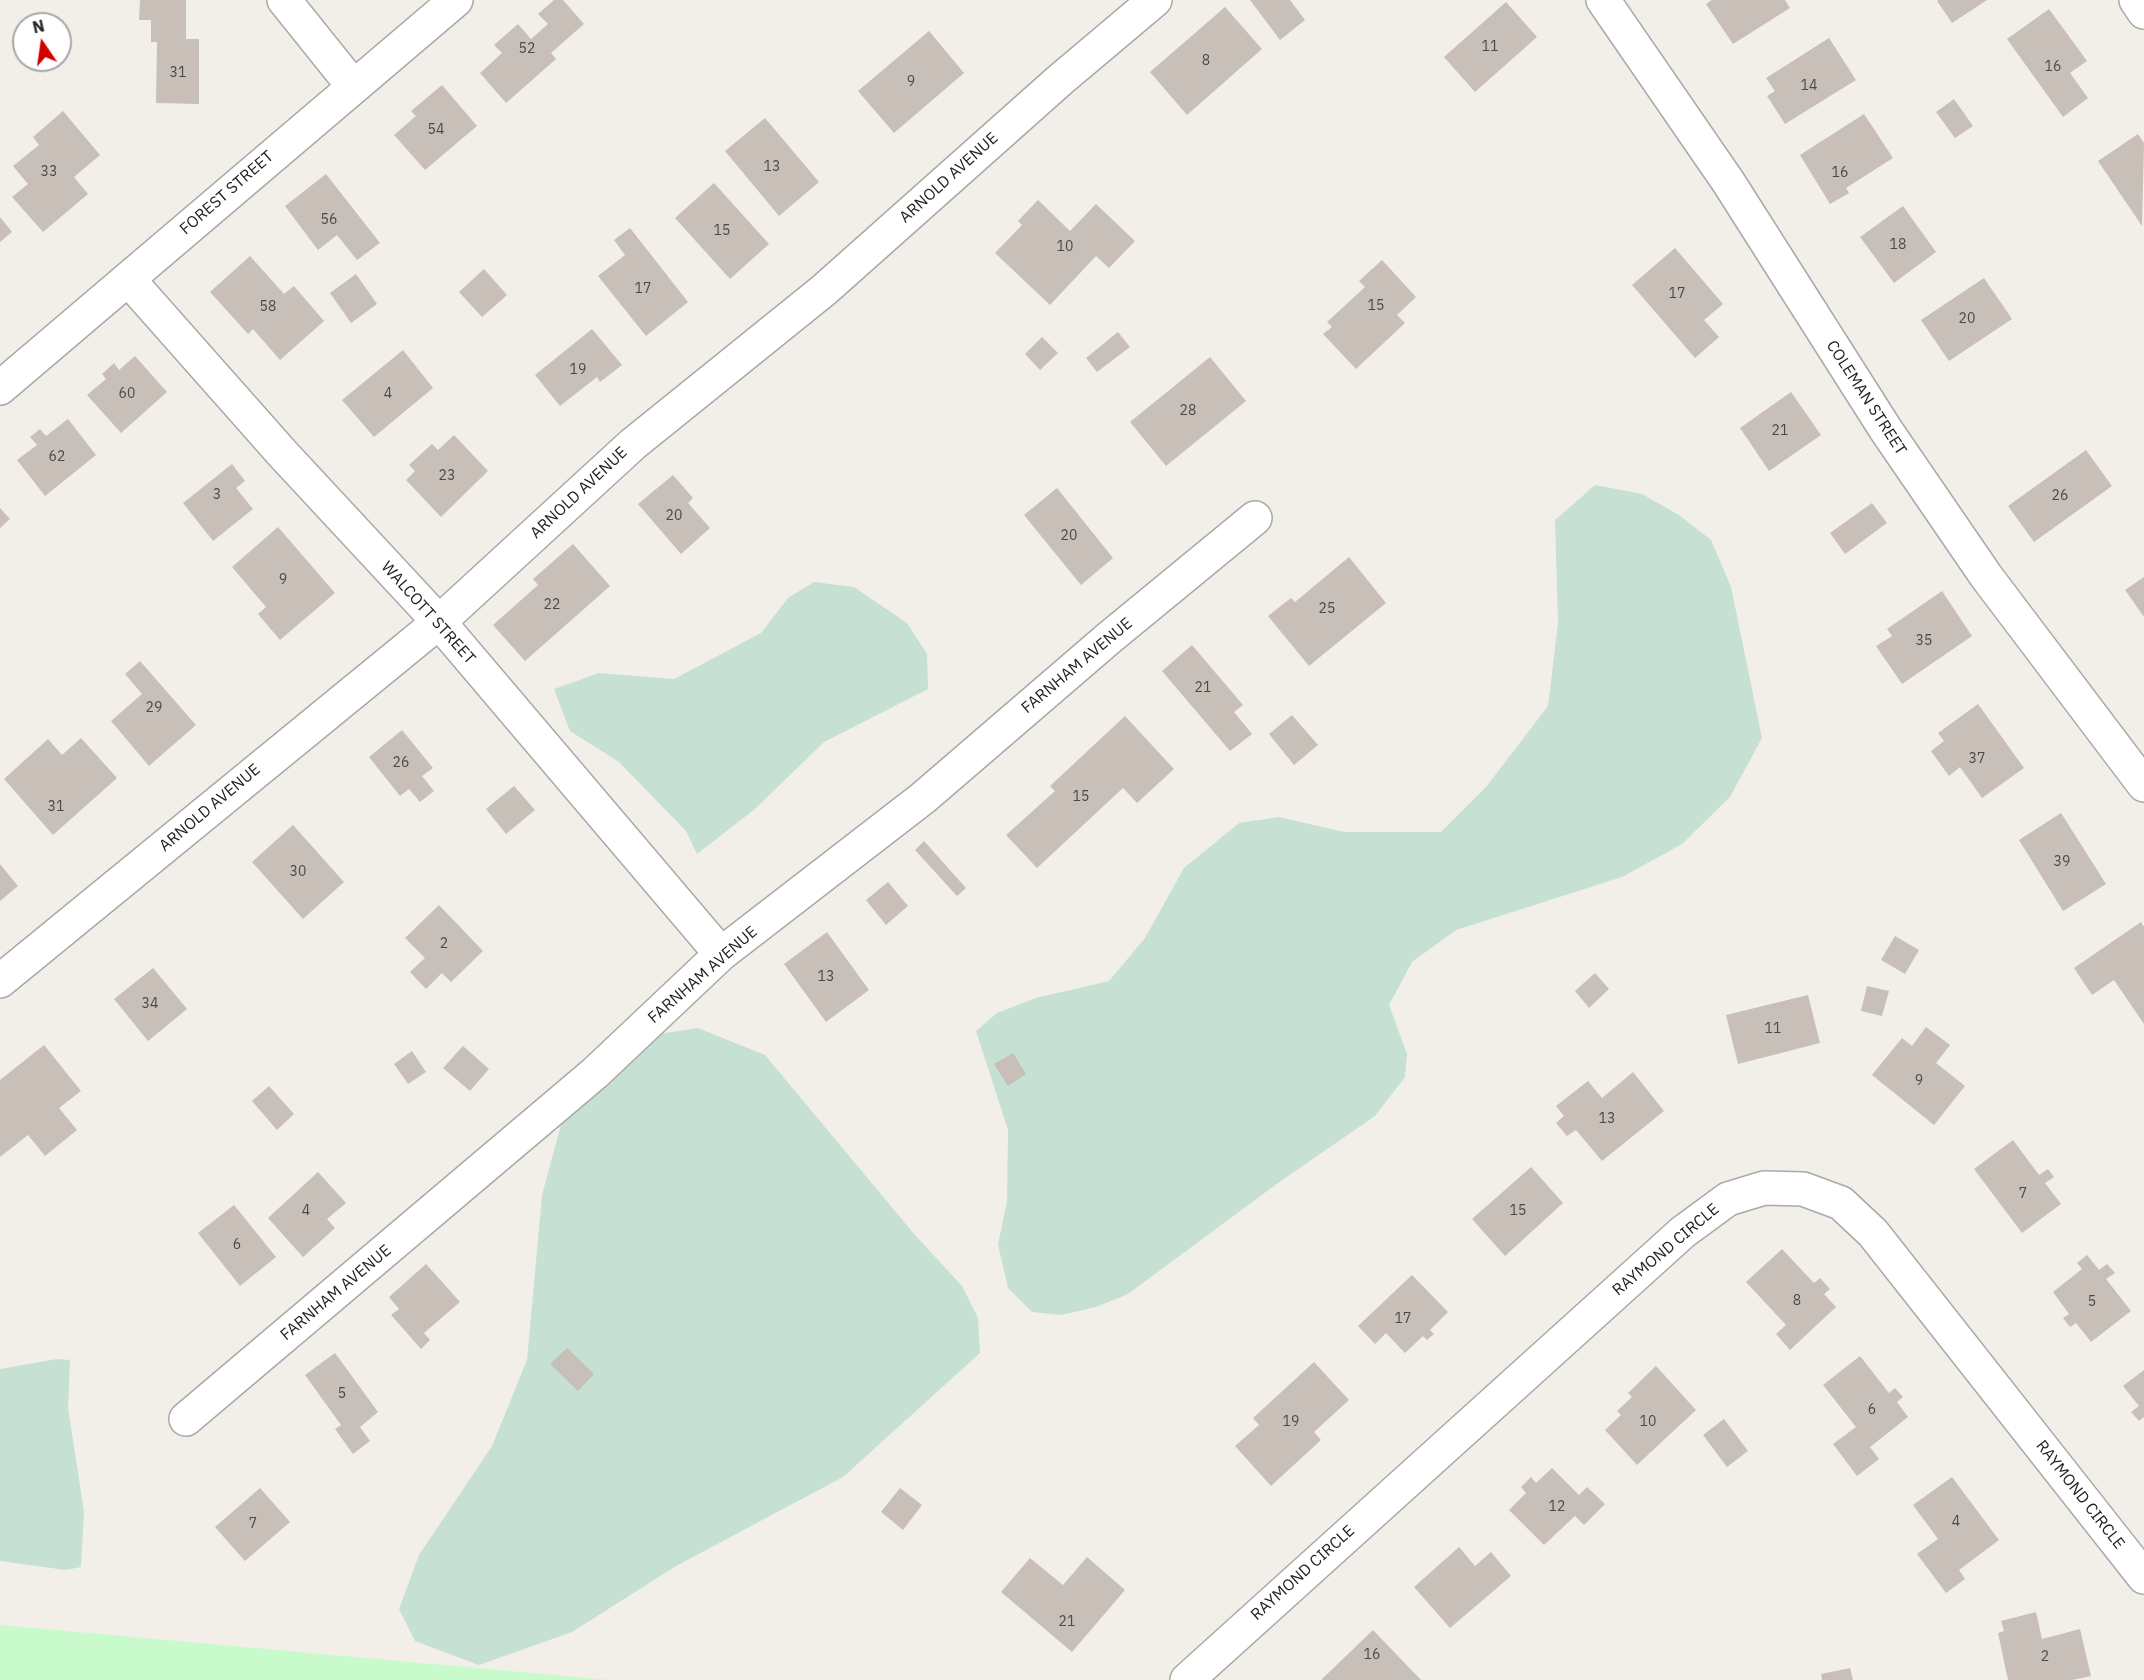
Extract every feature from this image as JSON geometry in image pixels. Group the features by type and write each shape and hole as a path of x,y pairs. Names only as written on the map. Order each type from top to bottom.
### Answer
{"street":[{"path":"284,0 353,86"},
{"name":"FOREST STREET","path":"0,388 456,0"},
{"name":"ARNOLD AVENUE","path":"0,981 439,622 633,444 824,290 1060,80 1155,0"},
{"name":"COLEMAN STREET","path":"1603,0 1730,183 1886,430 1986,576 2144,785"},
{"path":"2136,0 2144,12"},
{"name":"WALCOTT STREET","path":"128,279 282,453 439,622 722,954"},
{"name":"FARNHAM AVENUE","path":"186,1419 595,1073 722,954 924,798 1100,646 1255,518"},
{"name":"RAYMOND CIRCLE","path":"1187,1680 1683,1232 1728,1199 1764,1188 1803,1189 1841,1203 1873,1233 2144,1577"}],"green space":[{"path":"1595,485 1642,494 1679,515 1711,540 1731,587 1762,738 1730,797 1682,844 1622,877 1456,930 1412,962 1389,1005 1407,1054 1405,1077 1375,1116 1278,1183 1128,1294 1099,1306 1062,1315 1032,1312 1008,1288 998,1245 1007,1201 1008,1130 976,1031 997,1013 1036,998 1109,981 1145,938 1184,868 1239,823 1279,817 1344,832 1441,832 1486,787 1548,706 1558,623 1555,520"},
{"path":"814,582 854,587 907,623 927,654 928,689 824,742 755,809 697,854 686,831 619,762 570,731 554,689 599,673 674,679 761,633 788,598"},
{"path":"698,1028 765,1055 915,1235 962,1286 978,1318 980,1353 843,1477 676,1566 572,1632 479,1665 415,1641 399,1609 419,1555 492,1446 527,1360 542,1195 565,1110 626,1039"},
{"path":"57,1359 70,1360 68,1408 84,1511 81,1567 66,1570 0,1561 0,1369"},
{"path":"0,1625 610,1680 0,1680"}],"building":[{"path":"140,0 186,0 186,39 199,39 199,104 156,103 157,42 151,42 151,20 139,20"},
{"path":"554,0 563,0 584,24 551,53 556,59 506,103 480,73 502,53 494,45 518,24 531,39 548,24 538,14"},
{"path":"1250,0 1290,0 1305,20 1280,40"},
{"path":"1712,0 1785,0 1790,8 1733,44 1706,4"},
{"path":"1987,0 1952,23 1937,1"},
{"path":"1506,2 1537,37 1475,92 1444,57"},
{"path":"1225,7 1262,49 1187,115 1150,72"},
{"path":"2049,9 2087,61 2070,73 2088,98 2063,117 2007,39"},
{"path":"929,31 964,73 894,133 858,91"},
{"path":"1829,38 1856,80 1785,124 1767,96 1775,91 1766,78"},
{"path":"442,85 477,126 425,170 394,135 416,116 411,111"},
{"path":"1954,99 1973,126 1955,138 1936,112"},
{"path":"63,111 100,155 74,177 88,194 43,232 12,197 28,184 13,166 39,145 33,137"},
{"path":"1864,114 1893,158 1846,188 1849,193 1830,204 1800,155"},
{"path":"765,118 819,182 779,216 725,151"},
{"path":"2138,134 2144,143 2142,226 2098,161"},
{"path":"326,174 380,243 357,260 337,235 318,250 285,206"},
{"path":"714,183 769,244 730,279 675,218"},
{"path":"1038,200 1070,231 1096,204 1135,241 1109,268 1096,256 1050,305 995,253 1022,225 1018,221"},
{"path":"1903,206 1936,252 1894,283 1860,237"},
{"path":"0,217 12,232 0,242"},
{"path":"630,228 688,302 646,336 598,276 625,255 614,240"},
{"path":"1675,248 1723,304 1704,320 1719,337 1695,358 1632,285"},
{"path":"250,256 284,294 294,286 324,321 280,360 253,329 248,334 210,292"},
{"path":"1382,260 1416,297 1397,315 1405,323 1356,369 1323,334 1332,327 1327,322 1365,287 1359,281"},
{"path":"484,269 507,295 482,317 459,292"},
{"path":"356,274 377,304 351,323 330,293"},
{"path":"1984,278 2012,319 1949,361 1921,320"},
{"path":"592,329 622,365 600,382 597,377 560,406 535,375"},
{"path":"1118,332 1130,347 1097,372 1086,358"},
{"path":"1042,337 1058,353 1040,370 1025,354"},
{"path":"403,350 433,388 374,437 342,400"},
{"path":"135,356 167,392 121,433 87,395 106,379 102,374 114,363 119,370"},
{"path":"1210,357 1246,401 1166,466 1130,422"},
{"path":"1791,392 1821,435 1769,471 1740,428"},
{"path":"68,419 96,455 45,496 17,460 37,445 30,437 40,429 46,436"},
{"path":"454,435 488,471 441,517 406,480 415,471 409,465 432,444 438,450"},
{"path":"2086,450 2112,486 2034,542 2008,506"},
{"path":"232,464 245,481 236,488 253,509 213,541 183,503"},
{"path":"673,475 693,498 688,503 710,528 681,554 638,504"},
{"path":"1057,488 1113,558 1081,585 1024,515"},
{"path":"1872,503 1887,523 1845,554 1830,533"},
{"path":"0,508 10,519 0,528"},
{"path":"278,527 335,593 280,640 258,614 266,607 232,567"},
{"path":"573,544 610,586 525,661 493,625 538,585 533,579"},
{"path":"1349,557 1386,603 1309,666 1268,616 1291,598 1295,602"},
{"path":"2144,577 2144,617 2125,590"},
{"path":"1942,591 1972,636 1902,684 1876,646 1892,636 1887,629"},
{"path":"1192,645 1243,705 1234,712 1252,734 1230,751 1162,671"},
{"path":"140,661 196,725 149,766 111,721 142,694 125,674"},
{"path":"1978,704 2024,768 1982,798 1960,767 1949,776 1931,751 1944,741 1938,733"},
{"path":"1292,715 1318,745 1294,765 1269,734"},
{"path":"1125,716 1174,769 1137,803 1123,788 1037,868 1006,835 1055,791 1050,786"},
{"path":"402,730 433,768 422,776 434,791 420,802 409,789 400,796 369,757"},
{"path":"81,738 117,778 53,835 4,779 48,739 62,755"},
{"path":"514,786 535,810 506,834 486,809"},
{"path":"2061,813 2106,884 2063,911 2019,840"},
{"path":"293,825 344,882 303,919 252,862"},
{"path":"924,841 966,888 957,896 915,850"},
{"path":"0,864 18,886 0,901"},
{"path":"888,882 908,906 886,925 866,900"},
{"path":"439,905 483,951 451,982 442,973 426,989 410,972 425,958 405,938"},
{"path":"2141,922 2144,927 2144,1024 2114,980 2092,995 2074,968"},
{"path":"827,932 869,990 826,1022 784,964"},
{"path":"1895,936 1919,950 1905,974 1881,960"},
{"path":"153,968 187,1009 148,1041 114,999"},
{"path":"1595,973 1609,989 1589,1008 1575,991"},
{"path":"1867,986 1889,991 1882,1016 1861,1011"},
{"path":"1808,995 1820,1043 1738,1064 1726,1015"},
{"path":"1926,1027 1950,1045 1936,1063 1965,1086 1934,1125 1872,1075 1902,1038 1912,1046"},
{"path":"44,1045 81,1091 59,1108 77,1130 45,1156 28,1135 0,1157 0,1080"},
{"path":"463,1046 489,1069 470,1091 443,1068"},
{"path":"412,1051 426,1072 408,1084 394,1064"},
{"path":"1013,1053 1026,1074 1008,1086 994,1064"},
{"path":"1633,1072 1664,1111 1602,1161 1576,1130 1567,1136 1556,1123 1564,1116 1556,1106 1588,1081 1602,1098"},
{"path":"269,1086 294,1114 277,1130 252,1101"},
{"path":"2013,1140 2039,1175 2048,1169 2054,1177 2045,1183 2061,1204 2022,1233 1974,1169"},
{"path":"1531,1167 1563,1203 1505,1256 1472,1219"},
{"path":"318,1172 346,1203 327,1219 335,1228 303,1257 268,1218"},
{"path":"234,1205 276,1257 240,1286 198,1233"},
{"path":"1782,1249 1814,1283 1820,1278 1830,1289 1824,1294 1836,1307 1790,1350 1776,1334 1786,1325 1746,1282"},
{"path":"2087,1255 2099,1270 2107,1264 2115,1273 2106,1279 2131,1311 2091,1342 2076,1323 2070,1327 2063,1318 2069,1314 2053,1292 2082,1269 2077,1263"},
{"path":"426,1264 460,1302 424,1333 430,1340 421,1349 391,1315 399,1309 389,1297"},
{"path":"1412,1275 1448,1312 1430,1330 1434,1334 1427,1340 1423,1336 1405,1353 1386,1333 1375,1344 1358,1326"},
{"path":"567,1348 594,1374 578,1391 550,1364"},
{"path":"335,1353 378,1412 360,1427 370,1441 353,1454 335,1429 341,1425 305,1375"},
{"path":"1860,1356 1889,1393 1895,1388 1903,1397 1897,1402 1908,1417 1870,1447 1879,1459 1857,1476 1833,1444 1856,1427 1823,1385"},
{"path":"1314,1362 1349,1400 1314,1432 1321,1440 1271,1486 1235,1446 1259,1425 1253,1418"},
{"path":"1656,1366 1696,1410 1637,1465 1605,1430 1621,1415 1617,1411 1632,1397 1628,1393"},
{"path":"2144,1370 2144,1417 2139,1421 2131,1412 2139,1406 2123,1386"},
{"path":"1724,1419 1748,1451 1727,1467 1703,1435"},
{"path":"1552,1468 1579,1495 1587,1487 1605,1504 1584,1525 1575,1516 1544,1545 1509,1510 1526,1493 1521,1487 1531,1477 1536,1483"},
{"path":"1952,1477 1999,1540 1959,1570 1965,1579 1946,1593 1917,1554 1938,1539 1913,1505"},
{"path":"260,1488 290,1522 245,1561 215,1527"},
{"path":"900,1488 922,1505 903,1530 881,1512"},
{"path":"1459,1547 1475,1566 1491,1552 1511,1576 1450,1628 1414,1587"},
{"path":"1087,1557 1125,1590 1072,1652 1001,1592 1030,1558 1063,1585"},
{"path":"2036,1612 2042,1639 2080,1629 2091,1676 2072,1680 2008,1680 1998,1633 2004,1631 2001,1621"},
{"path":"1373,1630 1421,1680 1321,1680"},
{"path":"1850,1668 1853,1680 1822,1680 1821,1674"}]}
